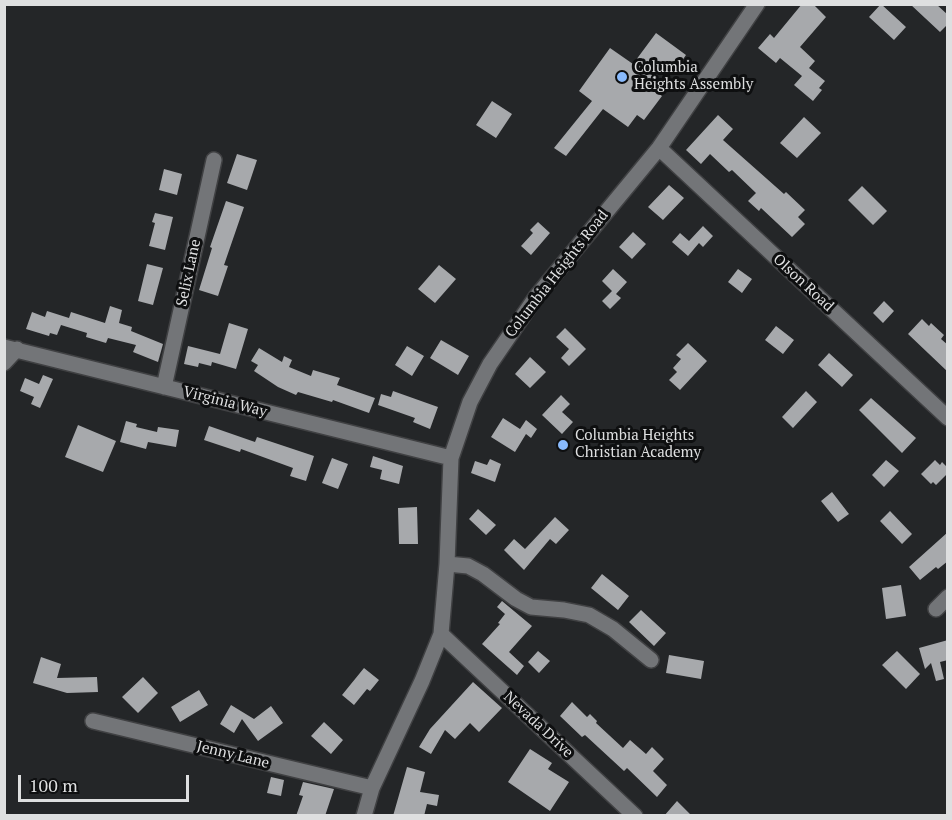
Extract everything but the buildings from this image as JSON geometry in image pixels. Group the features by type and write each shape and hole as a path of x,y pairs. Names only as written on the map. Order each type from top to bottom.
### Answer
{"street":[{"name":"Columbia Heights Road","path":"364,816 372,788 422,681 441,634 447,564 451,458 470,402 490,364 536,297 659,148 757,4"},
{"name":"Olson Road","path":"659,148 948,418"},
{"name":"Selix Lane","path":"164,387 214,160"},
{"name":"Virginia Way","path":"4,363 11,348 451,458"},
{"path":"447,564 468,566 476,570 531,607 564,609 589,615 613,629 651,660"},
{"path":"936,609 948,597"},
{"name":"Nevada Drive","path":"441,634 635,816"},
{"name":"Jenny Lane","path":"93,721 372,788"}],"place":[{"name":"Columbia Heights Assembly","path":"622,77"},
{"name":"Columbia Heights Christian Academy","path":"563,445"}]}
